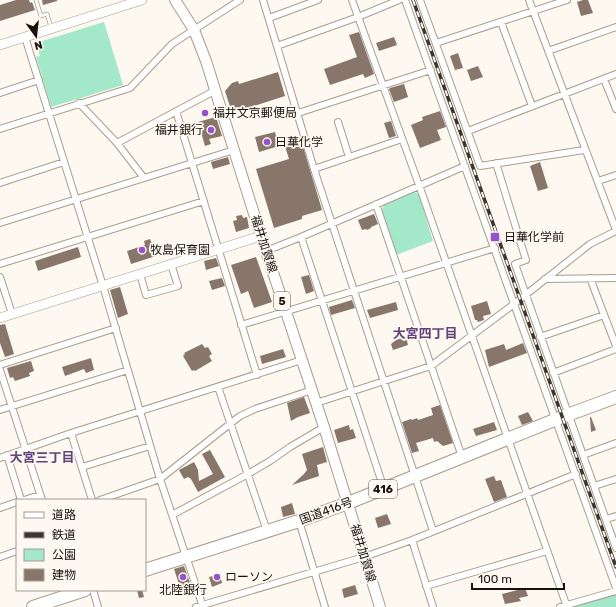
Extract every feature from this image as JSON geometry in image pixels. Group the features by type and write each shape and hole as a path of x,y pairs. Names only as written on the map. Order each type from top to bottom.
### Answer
{"highway":[{"name":"国道416号","path":"146,570 299,521 348,503 568,414 616,397"},
{"path":"33,607 71,592"}],"main road":[{"name":"福井加賀線","path":"176,0 199,41 216,90 261,236 324,427 380,607"}],"street":[{"path":"0,45 142,0"},
{"path":"0,128 130,88 172,44 240,0"},
{"path":"263,0 314,169 433,531"},
{"path":"269,18 318,0"},
{"path":"352,0 419,185 567,606"},
{"path":"277,46 358,17 399,0"},
{"path":"405,0 495,248 555,420 576,474 616,590 560,607"},
{"path":"420,0 480,166 584,150"},
{"path":"316,403 431,366 514,304 590,244 616,231 598,180 584,150 529,0"},
{"path":"436,43 567,0"},
{"path":"501,22 532,106"},
{"path":"548,51 616,27"},
{"path":"25,37 116,328 160,479 187,557 200,606 364,557 412,540 576,474"},
{"path":"298,113 431,70"},
{"path":"468,131 616,74"},
{"path":"604,79 616,110"},
{"path":"0,93 39,80"},
{"path":"117,143 216,90"},
{"path":"79,103 117,143 144,178"},
{"path":"176,111 257,375"},
{"path":"338,122 349,157"},
{"path":"314,169 402,139"},
{"path":"0,223 234,150"},
{"path":"0,183 64,162"},
{"path":"496,164 526,260 515,264 616,548"},
{"path":"266,251 465,166"},
{"path":"598,180 616,175"},
{"path":"0,264 204,201"},
{"path":"376,204 462,457"},
{"path":"0,318 261,236"},
{"path":"301,237 384,489"},
{"path":"242,325 495,248"},
{"path":"140,274 146,295 178,286 171,264"},
{"path":"0,277 12,314"},
{"path":"553,373 616,348 590,278"},
{"path":"545,279 616,278"},
{"path":"540,337 604,314"},
{"path":"0,365 116,328"},
{"path":"22,499 3,456 302,360"},
{"path":"0,370 41,497 28,499"},
{"path":"0,410 128,370"},
{"path":"218,387 267,531"},
{"path":"103,499 160,479 240,416 255,409 312,390"},
{"path":"172,515 248,474 324,427"},
{"path":"71,434 92,499"},
{"path":"583,455 616,443"},
{"path":"82,467 150,446"},
{"path":"594,486 616,479"},
{"path":"0,508 16,502"},
{"path":"606,519 616,516"},
{"path":"299,521 326,607"},
{"path":"412,540 433,607"},
{"path":"0,557 16,551"},
{"path":"426,586 547,551"},
{"path":"93,591 98,607"}],"lane":[{"path":"36,0 41,16 47,14 51,29"}],"green space":[{"path":"104,22 123,85 51,107 36,57 40,56 36,43"},
{"path":"414,192 419,194 433,241 396,255 381,211 384,205"},
{"path":"616,591 616,607 567,607"}],"building":[{"path":"16,0 29,0 30,3 32,2 35,10 0,21 0,5"},
{"path":"42,0 57,0 57,1 43,5"},
{"path":"588,0 593,13 581,16 577,2"},
{"path":"359,32 374,74 365,78 363,74 330,85 324,69 357,57 349,35"},
{"path":"394,37 397,45 379,51 376,43"},
{"path":"458,53 463,68 455,70 450,56"},
{"path":"478,66 483,77 471,81 467,70"},
{"path":"278,72 285,96 232,113 225,91 232,83 238,81 239,84"},
{"path":"404,84 408,97 394,102 389,89"},
{"path":"440,111 446,127 437,130 441,140 420,148 411,125 423,120 422,117"},
{"path":"216,117 222,136 209,139 211,144 205,146 198,122"},
{"path":"391,121 396,136 389,138 384,123"},
{"name":"日華化学","path":"275,132 279,146 259,152 255,137"},
{"path":"296,139 297,141 301,140 322,210 302,216 302,219 274,228 256,169 289,159 284,143"},
{"path":"228,157 230,164 213,169 211,162"},
{"path":"540,162 548,188 538,191 530,166"},
{"path":"374,214 378,224 367,230 362,230 358,220"},
{"path":"242,215 243,218 247,217 249,228 236,232 233,221 237,220 236,216"},
{"path":"150,239 156,256 131,264 127,251 145,245 144,241"},
{"path":"78,247 81,257 38,271 35,261"},
{"path":"256,257 272,302 254,308 248,291 241,294 231,265"},
{"path":"216,258 219,266 206,270 204,261"},
{"path":"309,275 314,291 306,294 301,277"},
{"path":"222,278 225,286 212,290 209,281"},
{"path":"120,287 128,314 118,318 110,290"},
{"path":"352,300 355,308 331,315 329,307"},
{"path":"487,301 491,314 483,316 484,320 478,322 475,320 471,306"},
{"path":"396,302 398,310 370,318 367,310"},
{"path":"5,324 14,354 5,357 0,343 0,325"},
{"path":"406,337 408,345 393,350 391,344 396,340"},
{"path":"523,343 527,353 489,367 485,350 504,344 506,350"},
{"path":"202,344 205,348 208,347 212,354 209,356 212,361 195,371 192,371 183,356 185,354 184,353"},
{"path":"283,349 286,357 262,364 260,356"},
{"path":"91,358 94,370 86,373 84,369 65,376 62,367"},
{"path":"31,361 34,371 29,373 30,376 15,381 13,377 10,378 7,368"},
{"path":"304,397 310,413 291,421 287,403"},
{"path":"440,405 453,443 443,446 437,441 434,442 433,438 416,443 419,451 412,453 402,422 417,418 418,420 433,415 431,408"},
{"path":"528,412 533,421 522,425 518,416"},
{"path":"590,417 596,430 591,432"},
{"path":"494,422 497,430 476,436 473,429"},
{"path":"349,425 350,430 353,429 356,438 338,443 334,430"},
{"path":"323,447 327,462 317,465 319,476 292,485 307,470 302,454"},
{"path":"210,450 225,477 198,492 191,479 188,477 184,479 179,470 194,462 198,470 199,481 213,474 202,454"},
{"path":"494,476 496,481 501,480 507,497 494,502 485,479"},
{"path":"292,503 295,514 283,517 281,507"},
{"path":"387,514 391,524 378,528 375,518"},
{"path":"184,566 190,583 180,587 174,569"},
{"path":"220,574 222,583 212,587 209,577"},
{"path":"355,585 358,594 344,598 342,589"},
{"path":"525,588 528,596 519,598 521,601 505,604 502,594"},
{"path":"137,591 142,591 144,597 139,598"}],"railway":[{"path":"413,0 616,567"}],"place":[{"name":"福井文京郵便局","path":"205,113"},
{"name":"福井銀行","path":"211,130"},
{"name":"日華化学","path":"267,142"},
{"name":"日華化学前","path":"495,237"},
{"name":"牧島保育園","path":"142,250"},
{"name":"北陸銀行","path":"183,577"},
{"name":"ローソン","path":"217,577"}],"district":[{"name":"大宮四丁目","path":"425,333"},
{"name":"大宮三丁目","path":"42,457"}]}
